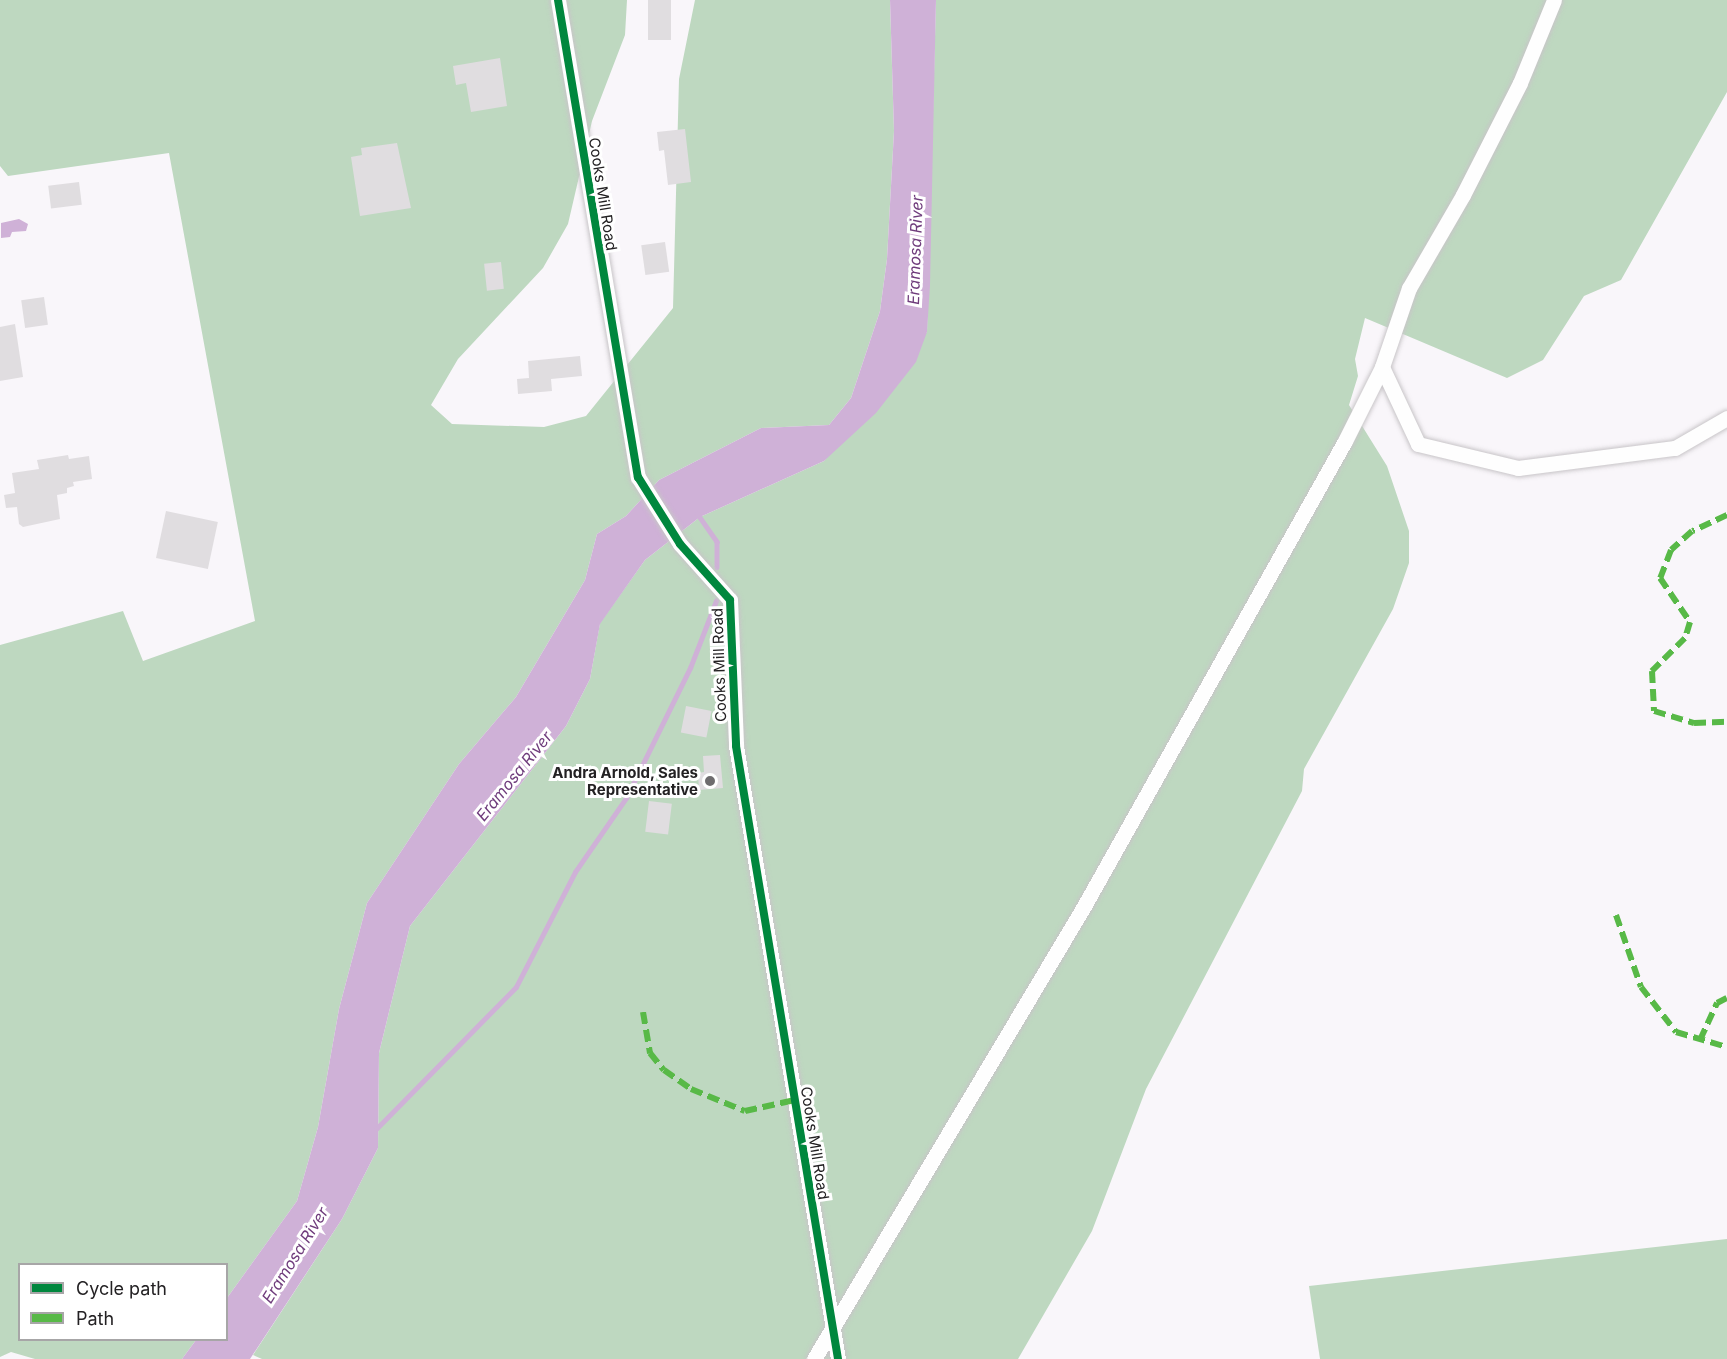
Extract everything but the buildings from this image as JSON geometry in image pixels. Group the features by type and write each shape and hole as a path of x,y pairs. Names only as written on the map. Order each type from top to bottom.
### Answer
{"street":[{"name":"Cooks Mill Road","path":"558,0 638,477 681,544 730,600 736,746 838,1359"},
{"path":"814,1359 1083,908 1345,441 1382,367 1409,288 1510,103 1554,0"},
{"path":"1382,367 1418,444 1518,468 1675,448 1727,418"}],"green space":[{"path":"0,0 627,0 625,35 592,121 568,224 543,268 458,359 431,405 452,424 544,427 586,416 673,308 679,79 695,0 890,0 894,131 887,259 880,311 851,398 829,425 761,428 659,480 626,516 597,534 585,580 516,697 459,764 367,903 339,1009 318,1127 297,1201 228,1297 228,1263 18,1263 18,1341 195,1341 182,1359 35,1359 11,1352 0,1357 0,645 123,611 143,661 255,621 169,153 8,176 0,166"},
{"path":"936,0 1727,0 1727,92 1621,280 1584,296 1543,360 1507,378 1365,318 1355,359 1358,376 1349,405 1387,466 1409,531 1409,563 1393,609 1304,769 1302,791 1146,1089 1092,1231 1018,1359 262,1359 253,1355 342,1219 378,1148 379,1053 410,926 566,726 590,679 600,623 645,560 700,517 824,461 927,332"},
{"path":"1727,1239 1727,1359 1320,1359 1309,1286"}],"water":[{"name":"Eramosa River","path":"890,0 936,0 930,285 927,332 916,362 876,413 824,461 700,517 645,560 600,624 590,679 566,726 410,926 379,1053 378,1148 342,1219 250,1359 182,1359 195,1341 228,1341 228,1297 297,1201 318,1127 339,1009 367,903 459,764 516,697 585,580 597,534 626,516 659,480 761,428 829,425 851,398 880,311 887,259 894,131"},
{"path":"19,219 28,224 26,231 12,232 10,237 1,238 1,223"}],"waterway":[{"path":"697,513 717,542 717,567"},
{"path":"376,1129 516,987 575,872 626,798 690,668 716,601"}],"marked path":[{"path":"1727,515 1692,531 1671,550 1660,578 1690,622 1685,638 1652,671 1654,711 1694,723 1727,722"},
{"path":"1616,915 1641,987 1676,1032 1727,1047"},
{"path":"1700,1040 1717,1003 1727,998"},
{"path":"643,1012 650,1053 664,1070 691,1089 745,1111 795,1100"}],"cycle path":[{"path":"558,0 638,477 680,544 730,600 736,746 838,1359"}],"place":[{"name":"Andra Arnold, Sales Representative","path":"710,781"}]}
